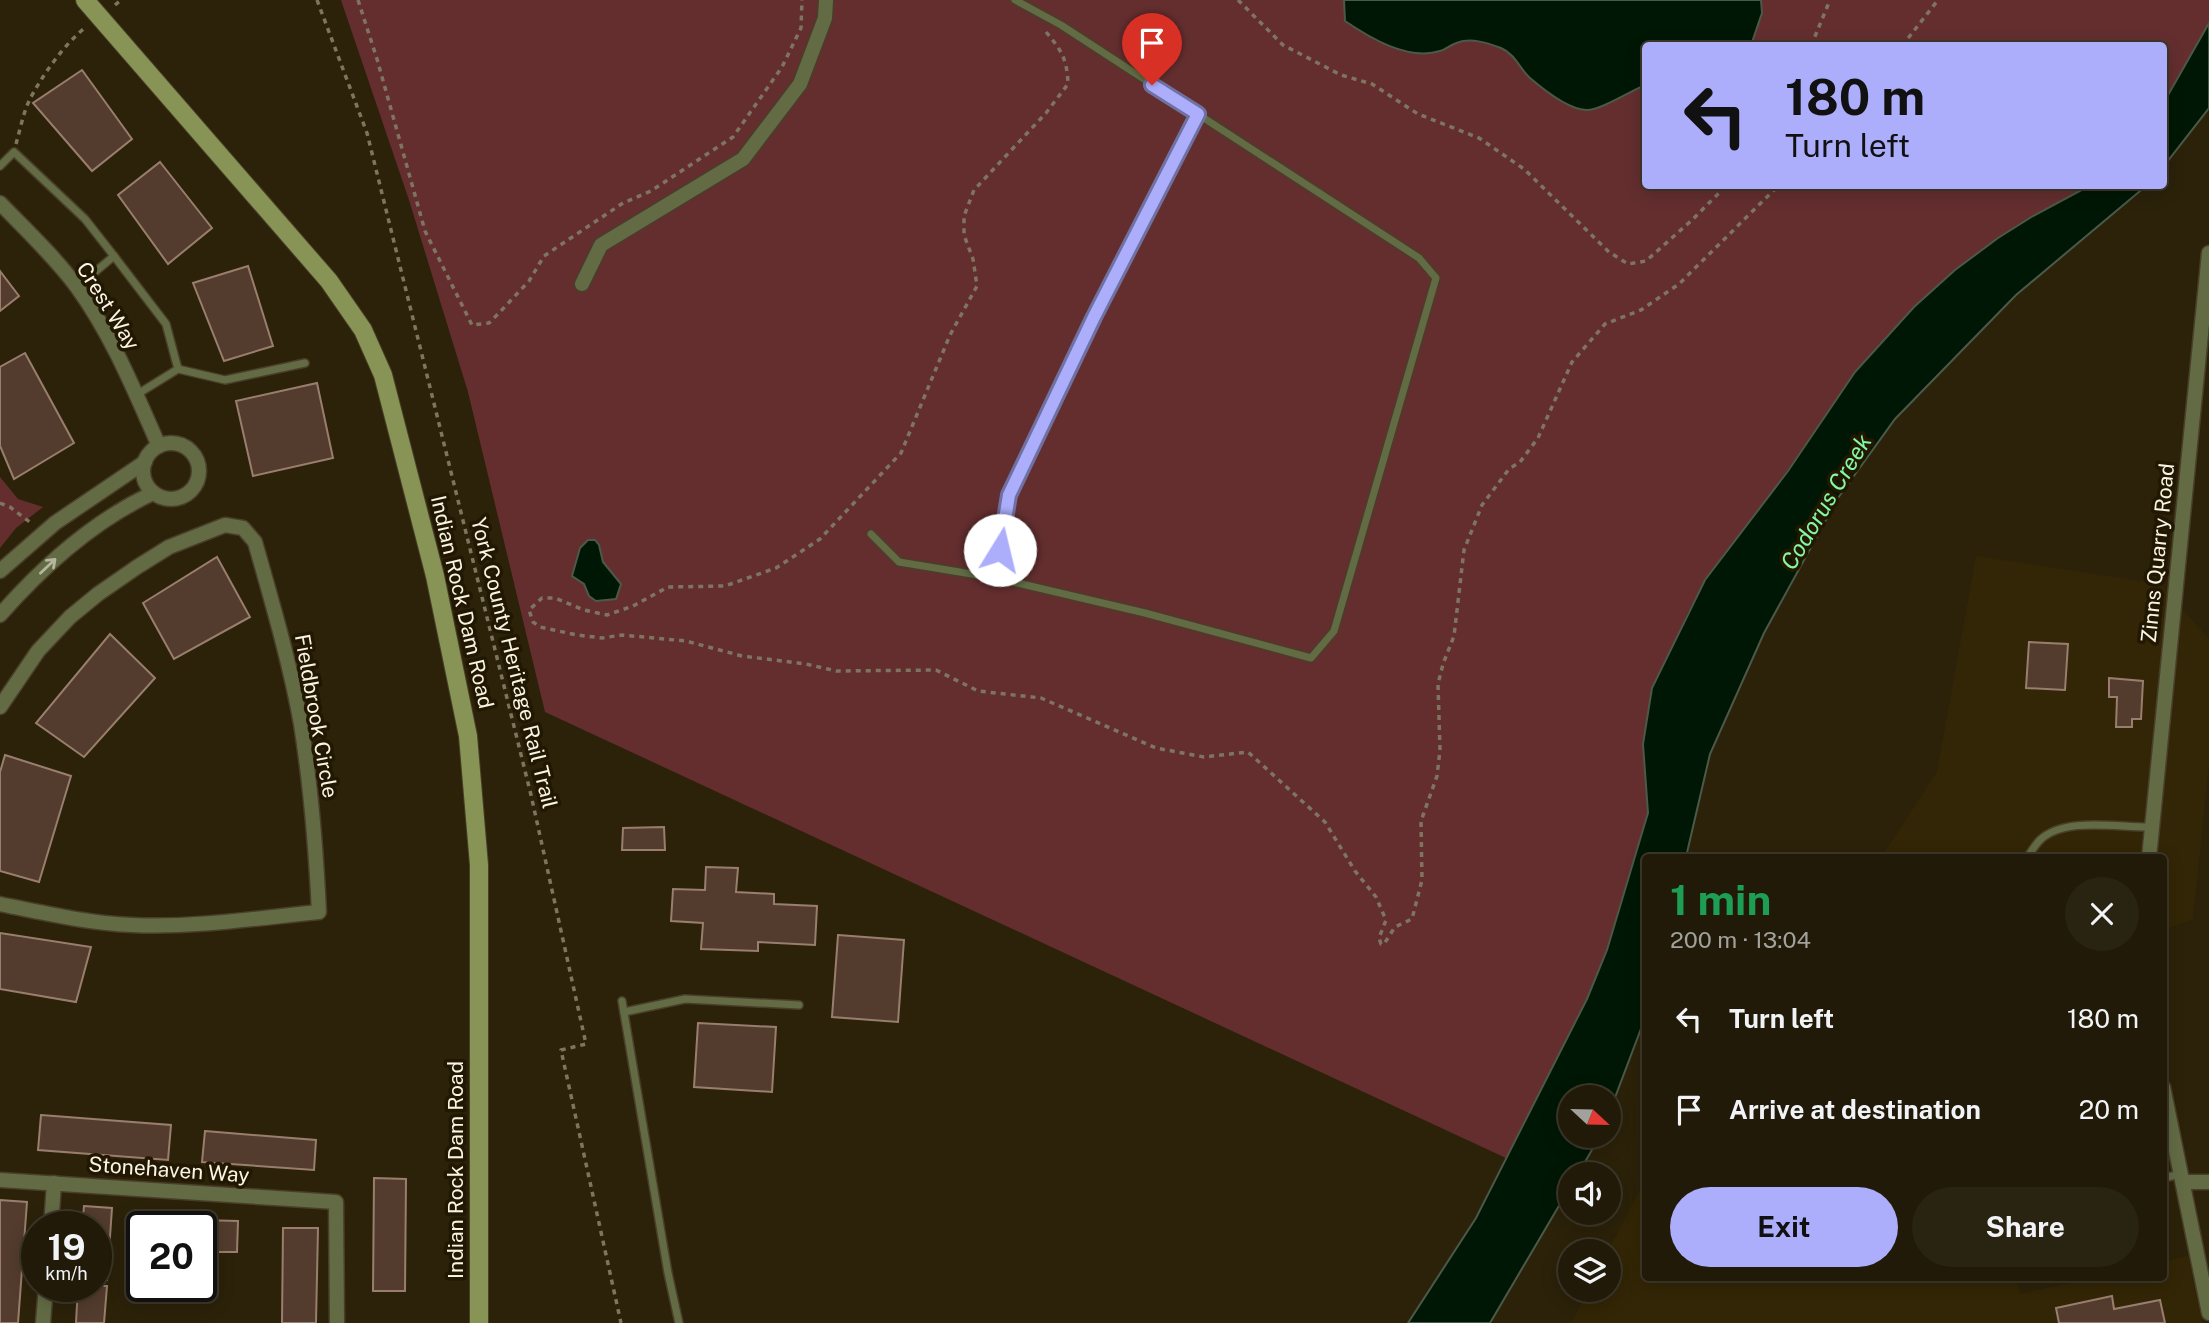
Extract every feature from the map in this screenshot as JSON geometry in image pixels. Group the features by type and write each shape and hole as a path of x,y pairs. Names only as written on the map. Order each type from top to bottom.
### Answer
{"street":[{"name":"Indian Rock Dam Road","path":"85,0 329,282 363,330 383,375 435,576 468,736 479,865 479,1323"},
{"path":"582,284 601,245 743,159 800,84 825,19 826,0"},
{"name":"Crest Way","path":"0,203 77,287 112,345 159,446"},
{"name":"Zinns Quarry Road","path":"2149,854 2209,253"},
{"path":"169,443 180,445 190,450 196,459 198,480 184,496 162,498 153,493 146,484 143,473 145,463 150,453 159,446 169,443"},
{"path":"0,571 44,533 145,463"},
{"path":"0,615 22,590 65,550 120,508 153,493"},
{"name":"Fieldbrook Circle","path":"0,707 38,651 70,617 98,594 169,547 225,525 243,528 255,542 287,658 300,723 314,820 319,912 206,923 135,925 75,919 0,904"},
{"path":"2167,1105 2209,1313"},
{"path":"2183,1178 2209,1182"},
{"name":"Stonehaven Way","path":"0,1180 336,1202 337,1323"},
{"path":"52,1211 54,1183"},
{"path":"43,1323 45,1302"}],"lane":[{"path":"871,534 899,562 996,578 1144,613 1311,658 1334,631 1436,278 1419,258 1061,25 1015,0"},
{"path":"996,578 1009,495 1094,317 1198,114"},
{"path":"0,166 14,152 85,219 166,324 178,369"},
{"path":"77,287 114,256"},
{"path":"136,395 178,369 225,380 305,363"},
{"path":"2030,854 2038,841 2060,828 2082,825 2152,827"},
{"path":"624,1012 685,999 799,1005"},
{"path":"622,1001 667,1273 679,1323"},
{"path":"2167,1178 2183,1178"}],"path":[{"path":"114,5 121,0"},
{"name":"York County Heritage Rail Trail","path":"317,0 367,133 531,795 586,1044 561,1050 621,1323"},
{"path":"358,0 425,231 472,325 489,323 499,314 529,281 544,256 623,203 652,191 733,136 782,67 801,28 802,0"},
{"path":"1238,0 1283,45 1341,75 1372,84 1418,114 1479,138 1524,169 1609,252 1628,264 1646,261 1723,189"},
{"path":"1813,42 1830,0"},
{"path":"1905,42 1938,0"},
{"path":"14,152 29,103 41,82 75,35 86,27"},
{"path":"1044,30 1062,51 1067,65 1068,84 1046,113 974,190 964,216 964,235 973,259 977,286 950,335 901,453 821,539 776,568 725,586 668,587 633,606 607,615 584,610 555,598 542,597 529,610 533,622 540,627 577,635 602,638 622,635 686,641 742,656 806,664 836,671 936,670 978,691 1041,698 1156,748 1204,757 1248,752 1325,822 1355,871 1376,897 1387,920 1379,938 1381,944 1384,944 1395,927 1412,919 1422,880 1421,821 1437,776 1440,750 1438,684 1454,636 1464,550 1482,505 1509,469 1520,462 1538,438 1572,362 1605,324 1641,310 1679,285 1775,189"},
{"path":"0,503 10,507 44,533"}],"shaded area":[{"path":"341,0 2209,0 2209,23 2167,97 2167,42 1642,42 1642,189 2083,189 1998,238 1955,270 1914,307 1855,372 1787,471 1705,580 1686,616 1643,744 1648,812 1607,949 1587,999 1506,1158 545,712 468,392 409,200"},
{"path":"0,477 18,499 43,507 16,528 0,548"},
{"path":"1976,556 2160,584 2209,639 2209,763 2193,919 2167,929 2167,854 1884,854 1937,772"},
{"path":"1642,1187 1642,1281 2018,1281 2020,1294 2079,1281 2167,1281 2167,1261 2188,1256 2202,1323 1571,1323 1582,1302 1621,1302 1621,1239 1614,1239"}],"water":[{"path":"1344,0 1761,0 1762,13 1752,42 1642,42 1642,86 1607,104 1586,110 1564,103 1549,93 1501,48 1478,41 1466,41 1440,51 1415,53 1378,41 1345,21"},
{"path":"2209,23 2209,108 2167,162 2167,97"},
{"name":"Codorus Creek","path":"2083,189 2142,189 2016,295 1895,419 1838,498 1764,633 1710,754 1687,854 1642,854 1642,1026 1620,1085 1558,1085 1558,1148 1593,1148 1585,1162 1558,1162 1558,1207 1490,1323 1408,1323 1476,1218 1587,999 1607,950 1648,813 1643,744 1652,688 1705,580 1788,471 1855,372 1914,307 1955,270 1998,238"},
{"path":"588,540 595,540 599,545 603,562 621,584 616,599 596,601 589,596 584,584 572,576 580,548"}],"building":[{"path":"82,70 132,139 92,171 33,103"},
{"path":"160,162 212,228 168,264 118,195"},
{"path":"248,266 273,346 224,361 193,283"},
{"path":"0,271 19,296 0,311"},
{"path":"25,353 74,443 14,479 0,446 0,367"},
{"path":"317,383 333,458 253,476 236,401"},
{"path":"217,557 250,617 174,659 143,603"},
{"path":"110,634 155,678 84,757 36,723"},
{"path":"2029,642 2068,644 2065,690 2026,688"},
{"path":"2109,678 2143,681 2141,719 2132,719 2132,727 2116,727 2117,697 2109,697"},
{"path":"5,755 71,776 39,882 0,871 0,772"},
{"path":"664,827 665,850 622,850 623,828"},
{"path":"706,867 738,868 736,892 774,894 774,904 817,906 815,945 758,942 758,951 701,949 703,923 671,921 673,889 705,890"},
{"path":"0,933 91,947 76,1002 0,989"},
{"path":"838,935 904,940 898,1022 832,1017"},
{"path":"698,1023 776,1027 772,1092 694,1087"},
{"path":"41,1115 171,1125 168,1160 38,1150"},
{"path":"205,1131 316,1140 314,1170 202,1162"},
{"path":"374,1178 406,1179 405,1291 373,1291"},
{"path":"0,1200 27,1202 26,1211 21,1211 18,1323 0,1323"},
{"path":"84,1206 112,1208 112,1211 84,1211"},
{"path":"217,1220 238,1221 237,1252 217,1252"},
{"path":"283,1228 318,1228 316,1323 282,1323"},
{"path":"2112,1296 2114,1309 2160,1300 2165,1323 2059,1323 2056,1308"},
{"path":"77,1302 106,1302 104,1323 76,1323"}],"route":[{"path":"1000,550 1009,495 1094,317 1198,114 1152,85"}]}
